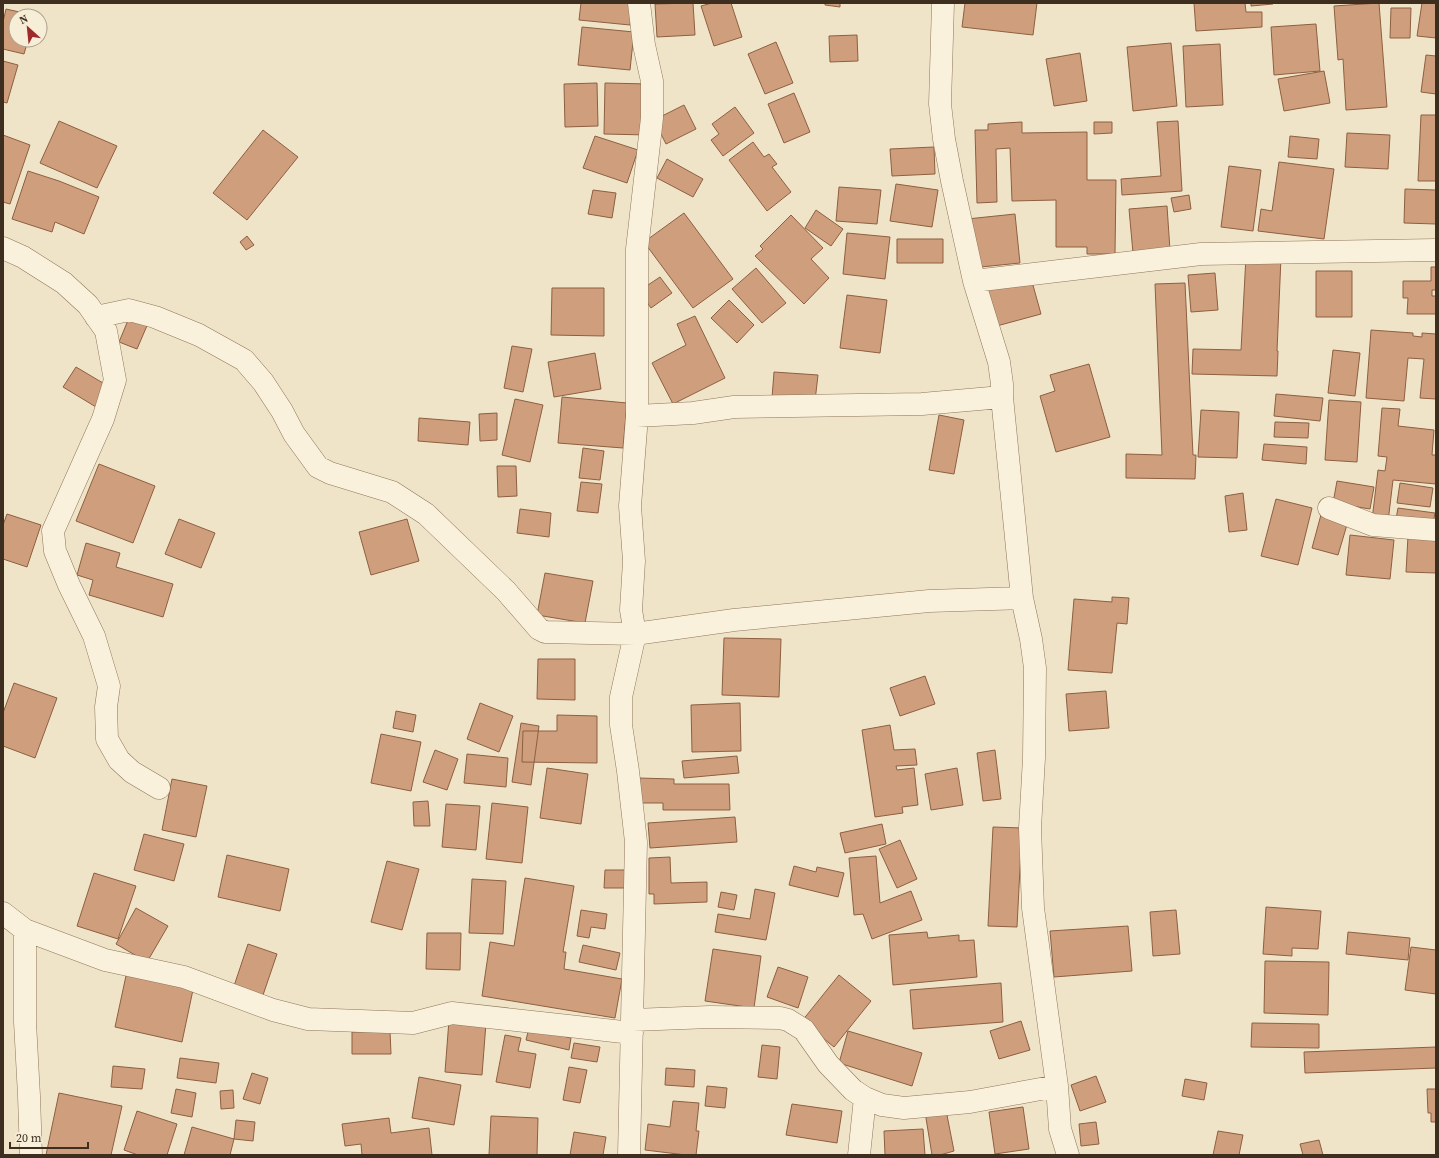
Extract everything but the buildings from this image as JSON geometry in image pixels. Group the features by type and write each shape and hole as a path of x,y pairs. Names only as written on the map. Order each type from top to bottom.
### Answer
{"street":[{"path":"629,1155 636,842 621,725 621,697 634,634 631,610 634,561 630,506 637,416 637,249 652,118 652,81 644,45 639,3"},
{"path":"943,3 940,104 944,139 974,281 999,362 1022,598 1032,639 1035,668 1034,758 1030,828 1033,908 1057,1086 1060,1130 1068,1155"},
{"path":"3,248 23,257 64,283 88,305 106,331 115,380 103,419 53,531 55,551 69,585 94,636 109,686 106,707 107,739 119,760 132,772 159,788"},
{"path":"974,281 1201,254 1436,250"},
{"path":"96,316 129,310 154,317 199,335 244,360 263,382 282,411 294,434 318,467 330,473 392,492 426,514 506,591 539,629 545,632 634,634 734,620 914,602 1022,598"},
{"path":"637,416 693,413 734,407 922,404 1002,397"},
{"path":"1329,508 1373,525 1436,530"},
{"path":"3,913 25,930 105,960 184,976 273,1010 308,1019 413,1023 452,1013 633,1026 710,1017 780,1018 788,1020 804,1030 828,1064 853,1090 865,1098 882,1105 904,1108 970,1102 1057,1086"},
{"path":"25,930 25,1022 31,1155"},
{"path":"859,1155 865,1098"}]}
